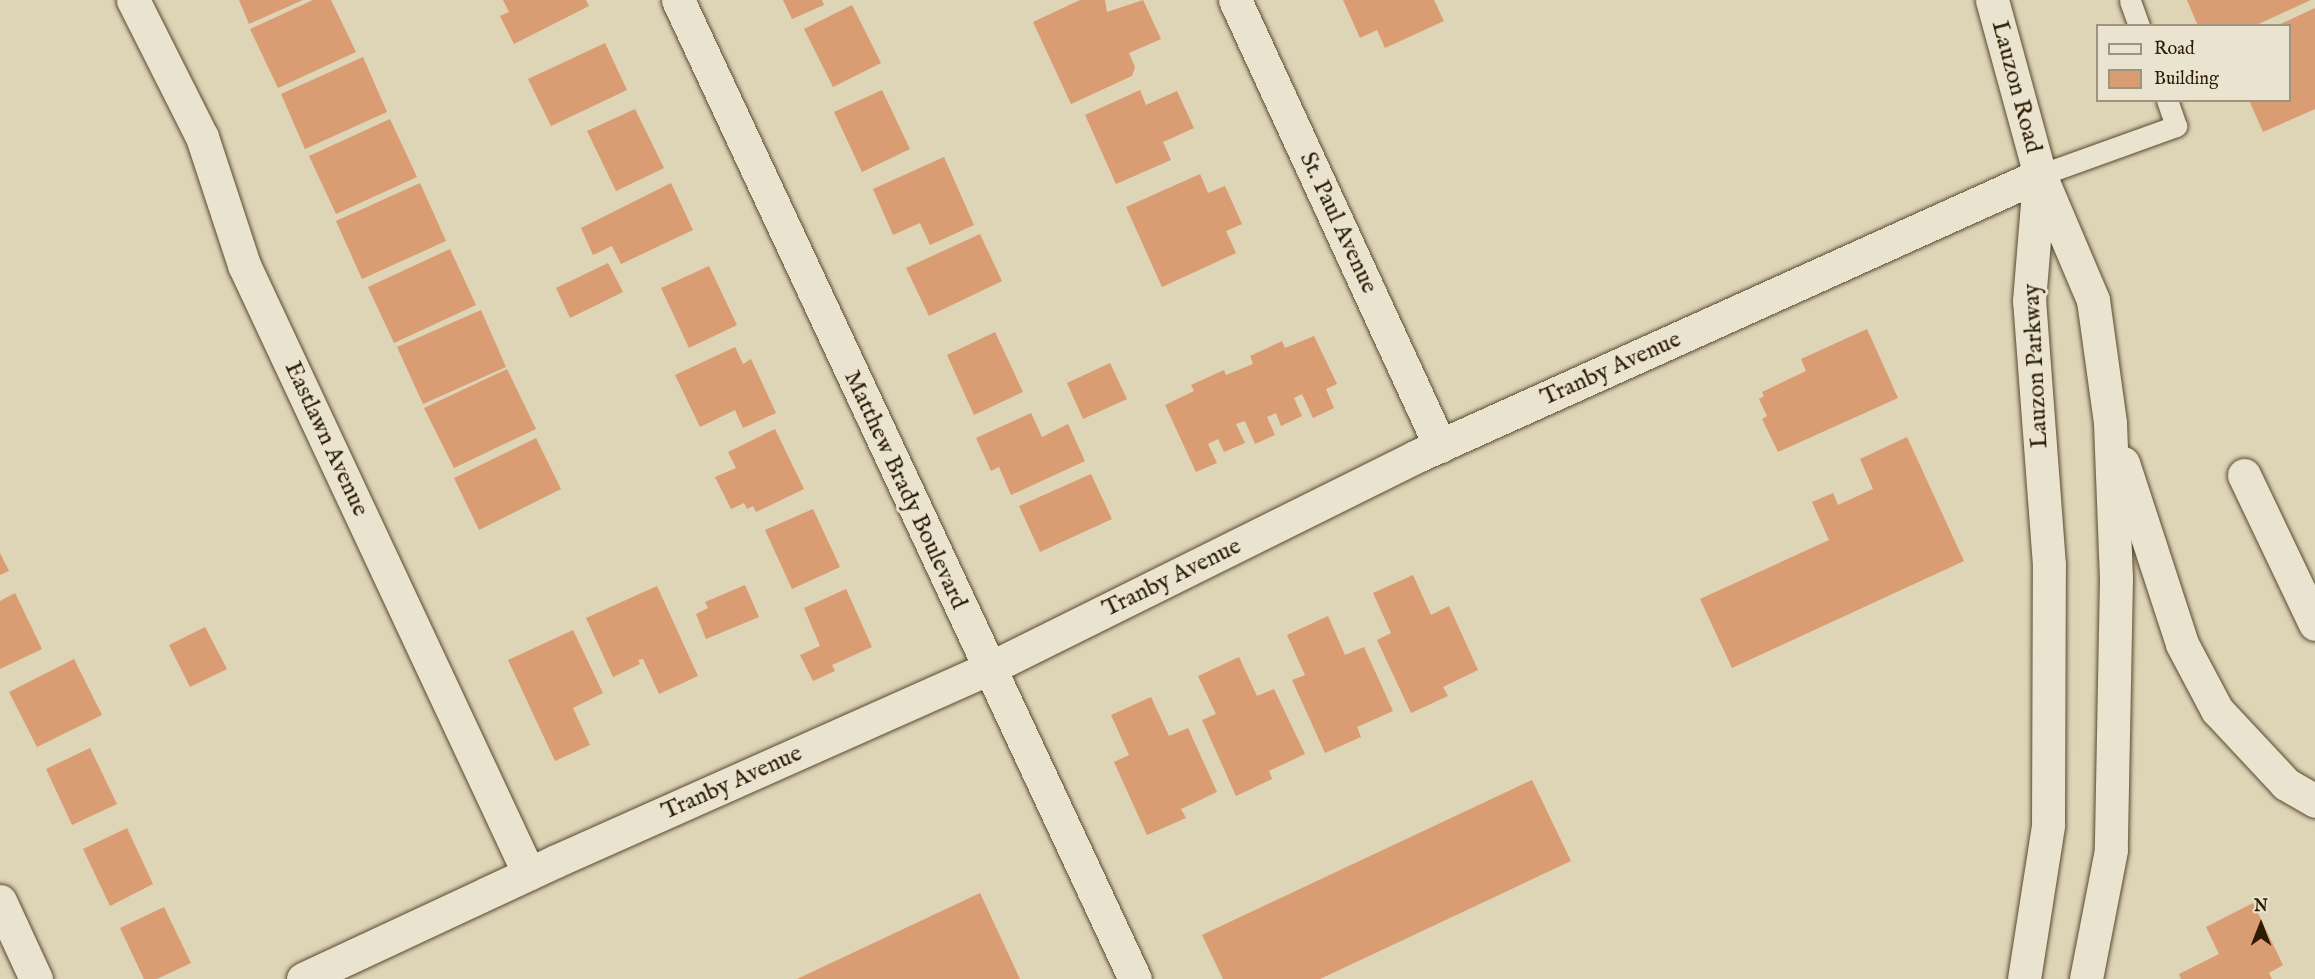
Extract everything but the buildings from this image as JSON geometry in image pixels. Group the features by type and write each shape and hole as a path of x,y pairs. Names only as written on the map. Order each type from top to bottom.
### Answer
{"street":[{"name":"Eastlawn Avenue","path":"133,0 202,137 244,266 529,874"},
{"name":"Matthew Brady Boulevard","path":"678,0 988,669 1135,979"},
{"name":"St. Paul Avenue","path":"1235,0 1440,446"},
{"name":"Lauzon Road","path":"1992,0 2040,175"},
{"name":"Tranby Avenue","path":"303,979 529,874 988,669 1440,446 2040,175"},
{"path":"2040,175 2093,300 2110,423 2116,578 2111,850 2086,979"},
{"name":"Lauzon Parkway","path":"2024,979 2048,825 2049,565 2029,301 2040,175"},
{"path":"2110,423 2182,644 2217,710 2286,784 2315,801"},
{"path":"2244,475 2315,624"},
{"path":"0,901 36,979"}],"lane":[{"path":"2130,1 2138,24"},
{"path":"2040,175 2176,126 2168,102"}]}
